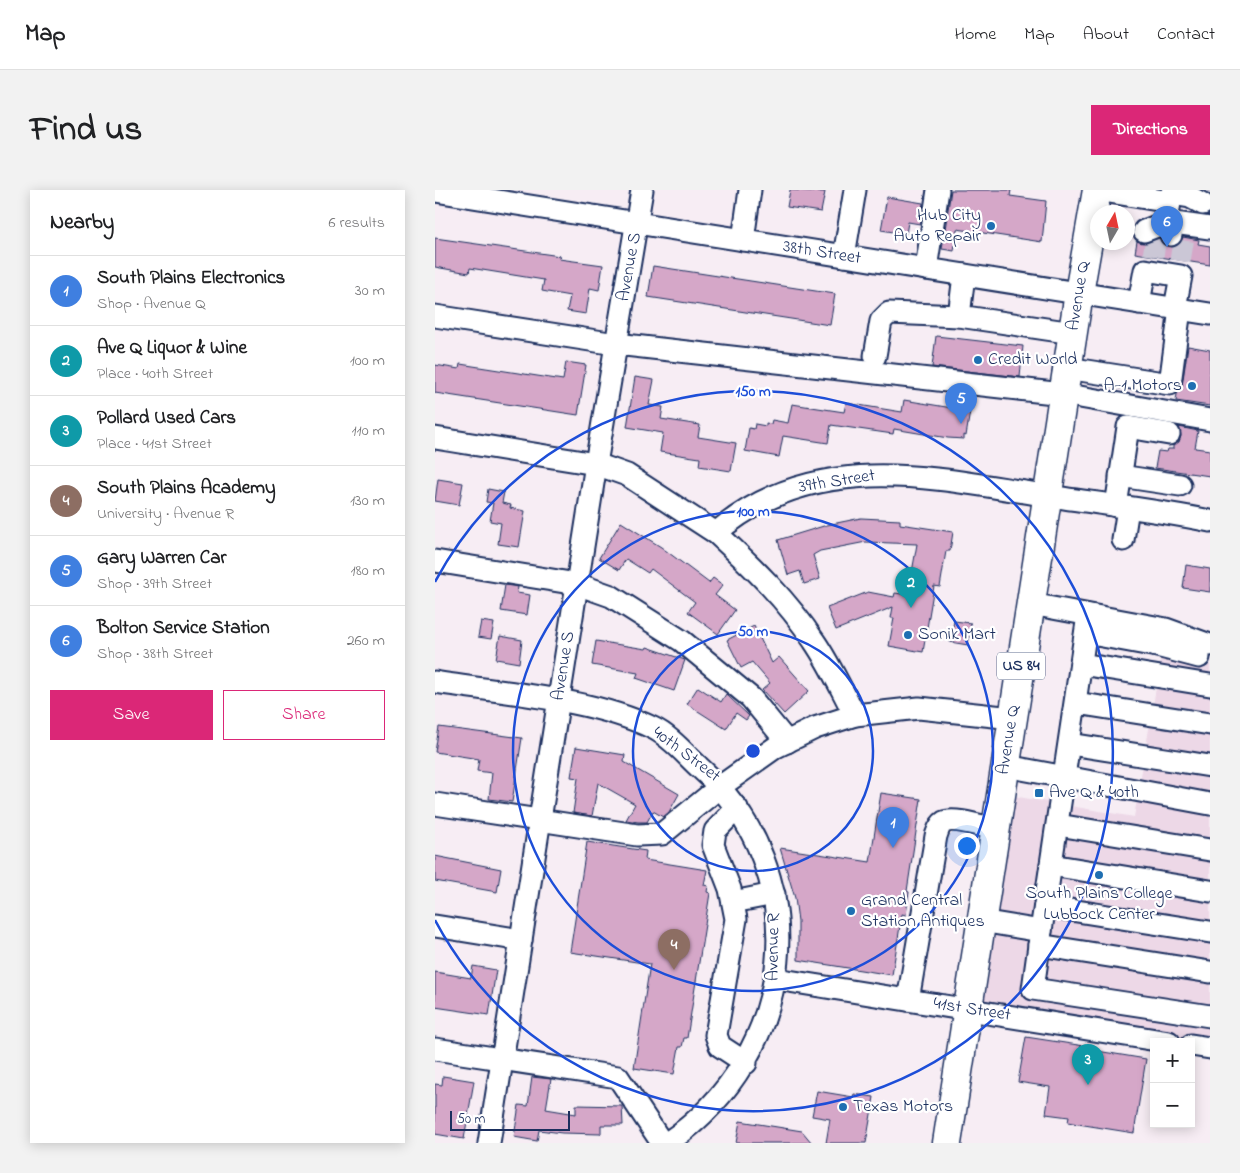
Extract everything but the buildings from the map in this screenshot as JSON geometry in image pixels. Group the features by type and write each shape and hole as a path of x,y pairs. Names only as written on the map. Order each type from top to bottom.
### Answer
{"highway":[{"name":"Avenue Q","path":"947,1143 1065,381 1097,190"}],"street":[{"name":"Avenue S","path":"489,1143 596,464 642,190"},
{"path":"743,240 750,190"},
{"path":"844,256 855,190"},
{"path":"926,269 939,190"},
{"path":"1097,190 1181,212"},
{"name":"38th Street","path":"435,192 1210,314"},
{"path":"435,316 616,344 1065,381 1170,384 1181,276 1160,261 1145,270 1139,303"},
{"path":"959,316 964,275"},
{"path":"875,356 881,321 889,313 959,316 1073,333"},
{"path":"1065,381 1210,420"},
{"path":"1123,540 1121,476 1128,427 1169,434"},
{"path":"435,438 596,464 627,475 716,533 752,566 787,605 815,641 855,715"},
{"name":"39th Street","path":"716,533 734,517 761,500 821,482 860,476 915,475 1210,521"},
{"path":"1121,476 1180,485"},
{"path":"435,561 577,584 611,596 682,641 751,698 787,742"},
{"path":"1031,604 1087,624 1166,629 1204,651"},
{"path":"1087,624 1033,989 1210,1016"},
{"path":"1081,664 1210,685"},
{"name":"40th Street","path":"435,682 559,702 625,718 654,728 721,786 747,766 787,742 815,728 855,715 919,708 1013,718"},
{"path":"1076,703 1210,724"},
{"path":"1070,744 1210,766"},
{"path":"1005,766 1210,804"},
{"path":"435,804 637,835 662,834 721,786"},
{"name":"Avenue R","path":"667,1143 681,1134 724,1093 745,1063 760,1033 776,979 778,926 774,894 761,852 737,808 721,786"},
{"path":"737,808 715,831 713,845 730,889 736,919 716,1035 719,1046 745,1063"},
{"path":"908,1000 939,826 945,821 955,821 996,829"},
{"path":"1058,825 1210,850"},
{"path":"1051,865 1210,891"},
{"path":"733,902 774,894"},
{"path":"1045,906 1210,932"},
{"path":"981,921 1040,938 1210,972"},
{"path":"435,926 521,940"},
{"name":"41st Street","path":"776,979 1150,1039"},
{"path":"1195,1046 1210,1048"},
{"path":"435,1049 618,1077 661,1143"}],"shaded area":[{"name":"South Plains College Lubbock Center","path":"1166,629 1210,645 1210,1048 1195,1043 1195,1038 1150,1039 968,1009 1001,794 1134,817"}],"tunnel":[{"path":"1205,190 1210,191"},
{"path":"1153,256 1157,233"},
{"path":"1180,261 1184,237"}],"place":[{"name":"Hub City Auto Repair","path":"991,226"},
{"name":"Bolton Service Station","path":"1167,247"},
{"name":"Credit World","path":"978,360"},
{"name":"A-1 Motors","path":"1192,386"},
{"name":"Gary Warren Car","path":"961,424"},
{"name":"Ave Q Liquor & Wine","path":"911,608"},
{"name":"Sonik Mart","path":"908,635"},
{"name":"Ave Q & 40th","path":"1039,793"},
{"name":"South Plains Electronics","path":"893,848"},
{"name":"South Plains College Lubbock Center","path":"1099,875"},
{"name":"Grand Central Station Antiques","path":"851,911"},
{"name":"South Plains Academy","path":"674,970"},
{"name":"Pollard Used Cars","path":"1088,1085"},
{"name":"Texas Motors","path":"843,1107"}]}
